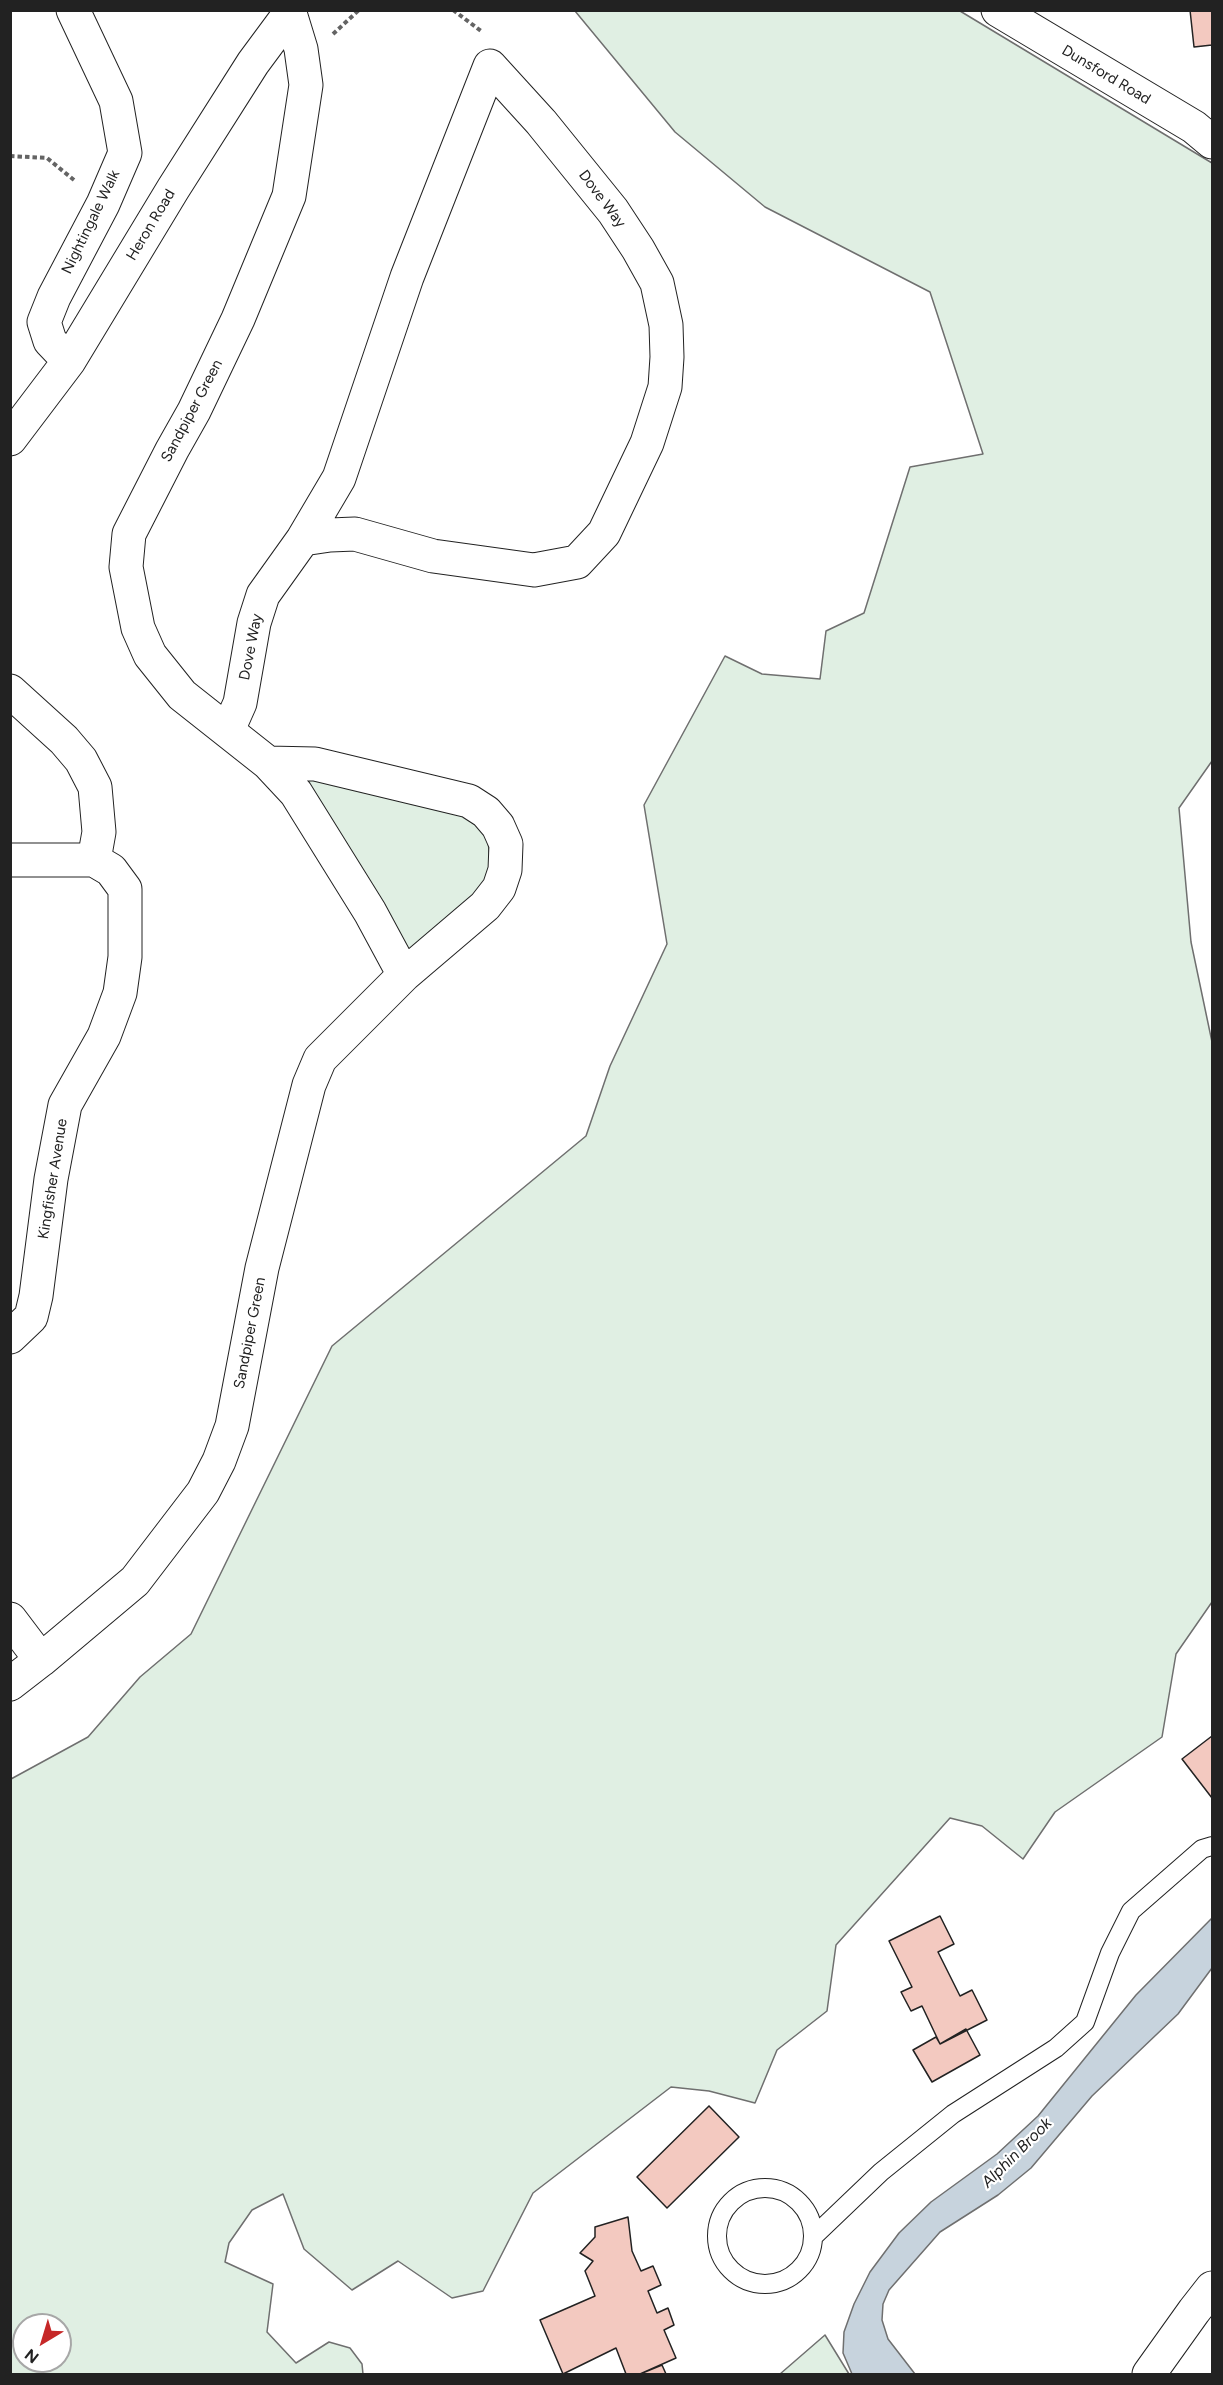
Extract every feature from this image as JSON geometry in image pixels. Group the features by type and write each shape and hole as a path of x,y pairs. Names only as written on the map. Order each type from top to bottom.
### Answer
{"street":[{"name":"Nightingale Walk","path":"69,361 50,341 44,322 54,297 103,204 125,153 116,101 73,10"},
{"name":"Dunsford Road","path":"998,10 1194,127 1212,142"},
{"name":"Heron Road","path":"10,439 69,361 173,189 253,63 289,12"},
{"name":"Sandpiper Green","path":"289,12 301,48 306,85 289,196 238,320 194,411 129,534 126,567 138,628 150,655 182,695 268,763 296,793 370,912 404,975"},
{"name":"Dove Way","path":"228,730 240,703 254,623 263,595 303,539 339,478 406,278 490,66 541,122 613,211 657,283 666,325 667,357 665,387 647,443 604,533 577,562 534,570 433,556 355,534 303,539"},
{"path":"10,691 64,740 81,760 96,787 99,832 94,860 10,860"},
{"name":"Sandpiper Green","path":"10,1684 135,1581 203,1492 219,1461 232,1426 262,1268 309,1085 320,1059 404,975 485,906 499,888 505,870 506,844 498,826 486,812 469,801 315,764 268,763"},
{"name":"Kingfisher Avenue","path":"10,1337 31,1317 36,1296 51,1179 65,1105 104,1036 120,993 125,957 125,889 111,870 94,860"},
{"path":"10,1619 41,1660"},
{"path":"1149,2374 1212,2288"}],"lane":[{"path":"813,2237 809,2215 799,2201 786,2192 771,2187 755,2188 728,2204 720,2218 716,2234 718,2249 725,2264 736,2275 751,2283 766,2285 783,2281 796,2273 807,2261 813,2246 813,2237 881,2172 953,2114 1056,2048 1085,2022 1110,1953 1131,1911 1202,1849 1212,1846"}],"path":[{"path":"10,156 47,158 103,204"}],"green space":[{"path":"575,11 960,11 1212,163 1212,761 1179,808 1191,942 1212,1042 1212,1602 1176,1654 1162,1737 1055,1812 1023,1859 982,1826 950,1818 836,1945 827,2011 777,2050 755,2103 709,2091 671,2087 533,2193 483,2291 452,2298 398,2261 352,2290 304,2249 283,2194 252,2210 229,2243 225,2262 273,2284 267,2332 296,2363 329,2342 350,2348 362,2364 363,2374 11,2374 11,1779 88,1737 140,1677 191,1634 332,1346 586,1136 610,1066 667,944 644,805 725,656 762,674 820,679 826,631 864,613 910,467 983,454 930,292 765,207 675,132"},
{"path":"307,778 451,807 479,824 488,841 491,869 488,882 416,951 402,948 308,792"},
{"path":"825,2335 849,2374 780,2374"}],"water":[{"name":"Alphin Brook","path":"1212,1918 1212,1968 1178,2014 1092,2096 1031,2168 998,2195 940,2232 889,2290 883,2304 882,2320 888,2339 915,2374 852,2374 843,2353 844,2332 854,2304 870,2272 899,2233 931,2202 997,2154 1038,2116 1136,1995"}],"building":[{"path":"1190,10 1212,10 1212,45 1194,47"},
{"path":"1212,1736 1212,1798 1182,1759"},
{"path":"940,1916 954,1944 938,1952 960,1996 972,1990 987,2020 940,2044 922,2006 911,2011 901,1992 912,1987 889,1941"},
{"path":"966,2029 980,2055 932,2082 913,2050 936,2037 940,2044"},
{"path":"709,2106 739,2137 667,2208 637,2177"},
{"path":"628,2217 632,2251 641,2271 653,2266 661,2285 648,2291 657,2313 668,2308 674,2325 664,2330 676,2358 640,2374 626,2374 616,2348 563,2374 540,2320 595,2296 585,2271 593,2261 580,2253 595,2237 595,2227"},
{"path":"662,2365 666,2374 640,2374"}]}
